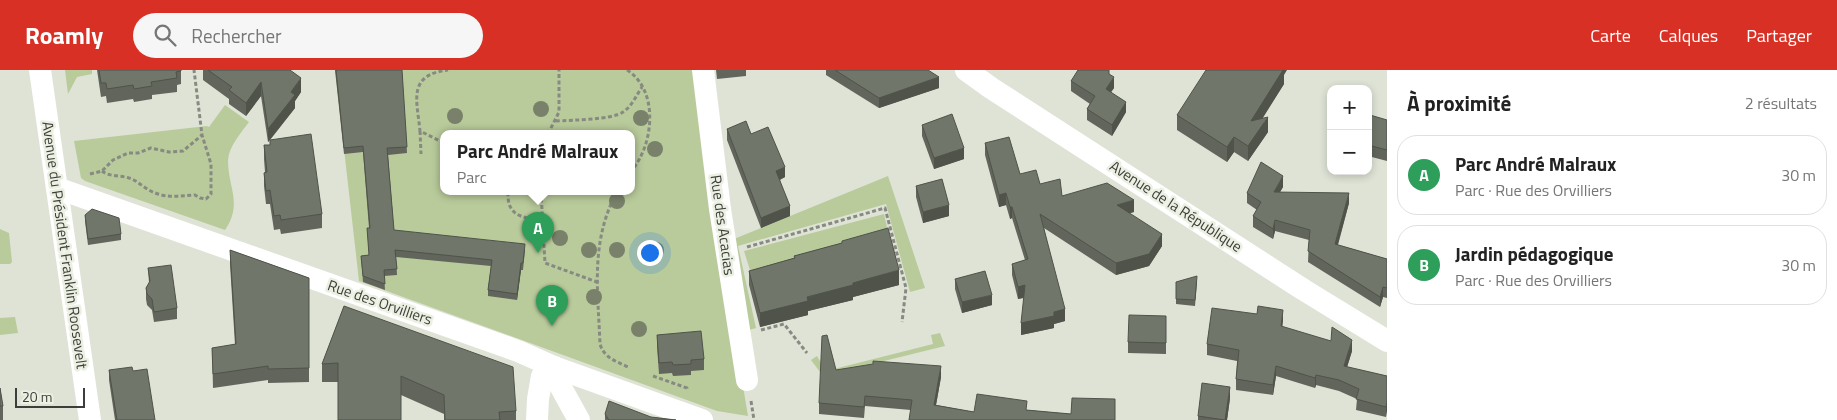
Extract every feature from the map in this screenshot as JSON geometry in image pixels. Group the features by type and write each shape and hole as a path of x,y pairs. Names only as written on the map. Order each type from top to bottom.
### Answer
{"street":[{"name":"Avenue du Président Franklin Roosevelt","path":"40,70 90,420"},
{"name":"Rue des Acacias","path":"703,70 720,209 747,380"},
{"name":"Avenue de la République","path":"966,70 1304,290 1387,341"},
{"name":"Rue des Orvilliers","path":"57,188 518,351 554,367 702,420"},
{"path":"536,420 542,376 554,367 558,382 579,420"}],"path":[{"path":"102,171 105,174 130,178 159,195 174,197 195,195 200,198 206,198 212,194 212,164 202,136 194,70"},
{"path":"421,154 418,87 428,74 448,70"},
{"path":"550,130 559,112 559,70"},
{"path":"627,70 640,81 649,109 648,132 642,154 635,165"},
{"path":"556,121 613,117 622,113 633,102 642,87"},
{"path":"420,131 440,141"},
{"path":"86,176 102,171 117,158 128,153 138,153 151,148 169,152 183,151 202,136"},
{"path":"508,195 510,208 514,213 519,216 542,221"},
{"path":"540,195 546,263 597,282"},
{"path":"615,195 602,225 598,255 597,282 602,351 608,358 632,369"},
{"path":"740,249 885,208 906,288 902,322"},
{"path":"758,330 784,324 806,353"},
{"path":"649,375 681,385"},
{"path":"754,415 754,420"}],"green space":[{"path":"65,70 92,70 92,74 77,77 68,94"},
{"path":"335,70 697,70 715,218 748,416 717,411 359,281"},
{"path":"225,105 249,122 236,140 229,155 229,170 234,204 230,221 225,230 81,178 74,141 209,127"},
{"path":"888,176 925,288 910,292 886,204 738,246 756,328 749,330 729,241"},
{"path":"884,214 890,240 754,283 744,251"},
{"path":"0,229 9,233 12,262 10,264 0,264"},
{"path":"15,317 18,333 0,335 0,318"},
{"path":"940,333 945,346 823,376 811,360 817,356 826,371 933,344 931,335"}],"building":[{"path":"99,70 181,71 176,72 177,78 151,82 152,86 134,89 133,85 107,89 106,83 101,83"},
{"path":"208,70 290,70 301,78 291,92 295,95 268,129 261,82 246,103 229,90 232,87"},
{"path":"336,70 402,70 407,147 387,148 394,230 525,244 517,294 488,290 492,260 395,250 397,269 384,270 385,284 363,276 361,256 369,255 367,228 370,228 363,146 344,148"},
{"path":"835,70 928,70 939,77 879,98"},
{"path":"1078,70 1109,70 1109,74 1114,77 1106,89 1126,102 1112,125 1087,109 1095,96 1071,81"},
{"path":"1206,70 1283,70 1251,121 1268,117 1248,146 1234,137 1227,147 1177,115"},
{"path":"952,114 964,148 934,158 922,125"},
{"path":"1372,116 1387,120 1387,150 1372,146"},
{"path":"746,121 751,134 768,127 785,167 776,171 790,206 761,218 727,129"},
{"path":"311,134 322,214 281,220 280,215 274,216 270,190 266,191 264,173 267,172 264,145 270,145 270,140"},
{"path":"1009,137 1020,174 1036,170 1040,184 1060,179 1062,196 1107,183 1134,200 1117,205 1162,234 1149,254 1116,263 1040,214 1065,309 1054,312 1054,316 1021,323 1025,285 1018,287 1012,264 1028,259 1006,193 999,195 985,143"},
{"path":"1261,162 1283,176 1274,192 1349,193 1335,244 1387,259 1387,288 1383,287 1380,297 1308,251 1310,230 1275,220 1273,229 1253,216 1261,202 1247,193"},
{"path":"942,179 949,205 923,212 916,186"},
{"path":"92,209 119,218 121,234 88,239 85,215"},
{"path":"888,228 899,270 807,297 808,301 760,313 749,271"},
{"path":"230,250 309,278 309,368 268,369 268,366 213,374 212,348 236,344"},
{"path":"171,265 177,308 154,312 152,299 147,294 146,288 150,281 148,268"},
{"path":"985,271 992,295 962,302 955,279"},
{"path":"1197,276 1195,300 1176,299 1176,282"},
{"path":"344,306 513,367 516,411 499,412 500,420 445,420 444,395 401,376 401,420 338,420 338,363 322,364"},
{"path":"1258,306 1283,310 1281,326 1331,341 1332,327 1352,340 1344,366 1387,376 1386,407 1356,399 1359,389 1339,380 1316,375 1315,378 1276,366 1273,385 1236,379 1239,350 1207,344 1212,308 1257,314"},
{"path":"1129,315 1166,316 1166,343 1128,342"},
{"path":"701,331 704,359 691,360 691,364 673,365 672,362 659,363 657,335"},
{"path":"827,335 836,370 873,364 873,361 941,366 934,405 974,412 977,394 1027,401 1026,410 1071,414 1072,398 1115,399 1115,420 909,420 912,400 865,396 864,407 819,403 822,336"},
{"path":"132,367 133,371 147,369 155,420 117,420 109,370"},
{"path":"1202,383 1230,387 1225,420 1198,416"},
{"path":"0,388 3,406 0,406"},
{"path":"609,401 651,417 676,420 609,420 605,414"}],"place":[{"name":"Parc André Malraux","path":"538,253"},
{"name":"Jardin pédagogique","path":"552,326"}]}
